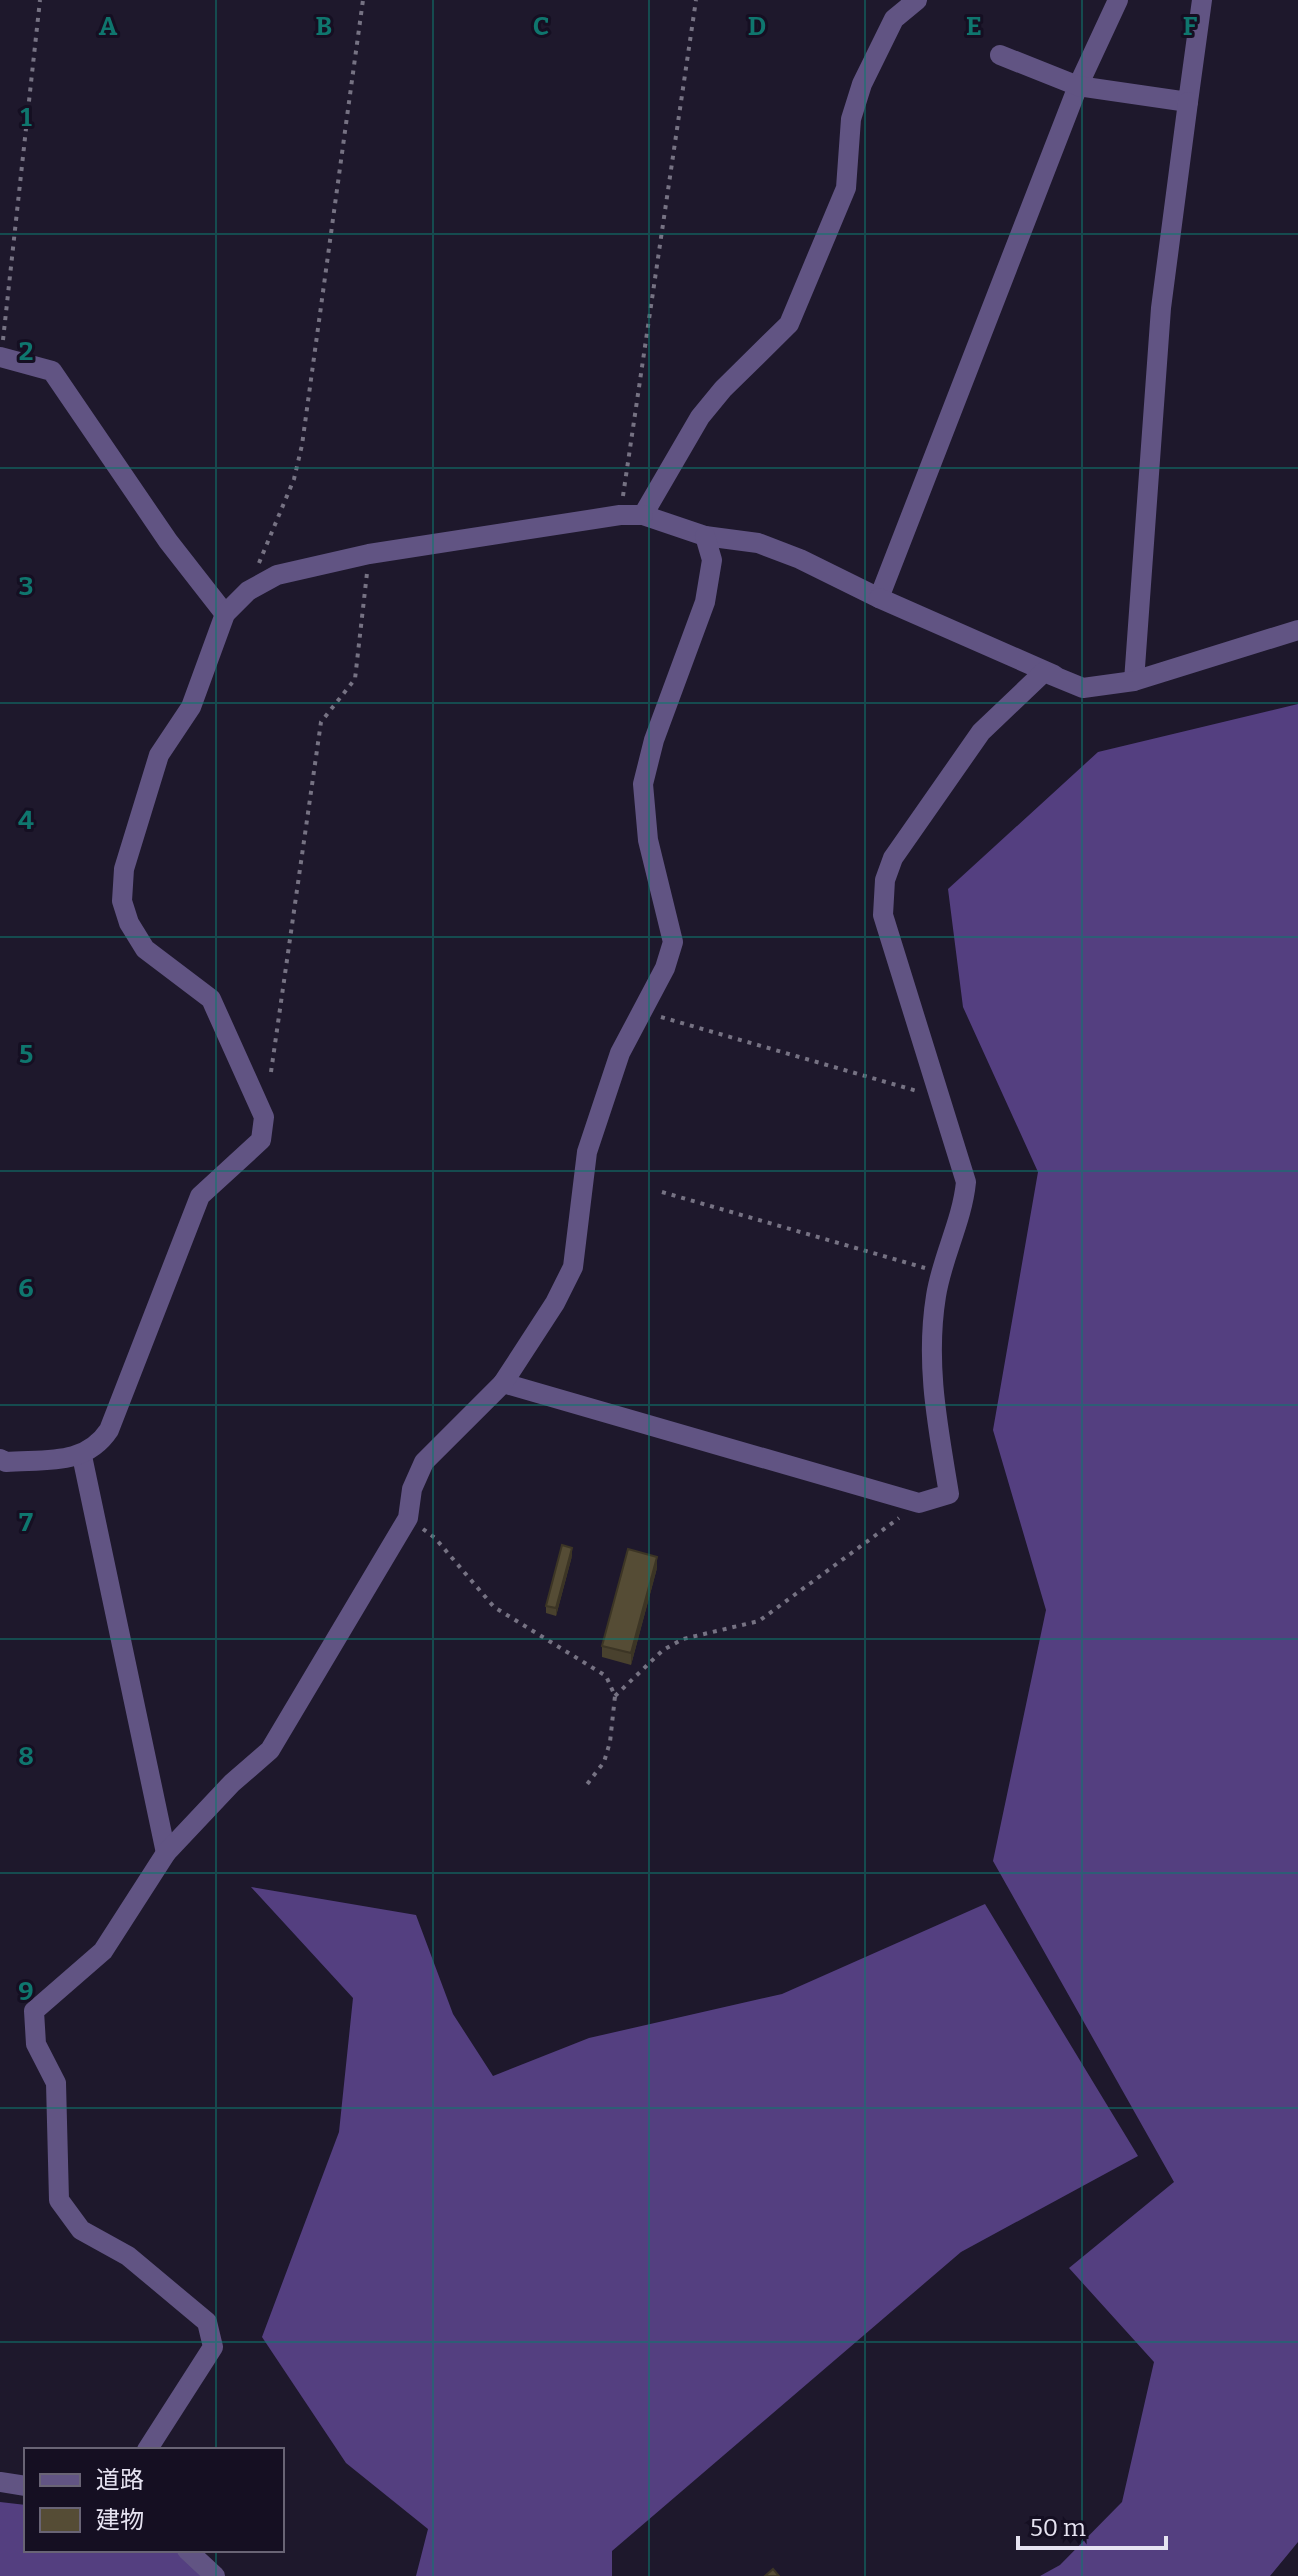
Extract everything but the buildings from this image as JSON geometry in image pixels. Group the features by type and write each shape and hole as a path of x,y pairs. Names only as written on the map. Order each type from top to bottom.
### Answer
{"street":[{"path":"643,515 700,417 723,389 789,324 846,188 851,119 862,84 894,19 917,0"},
{"path":"879,598 1078,86 1118,0"},
{"path":"1134,681 1161,308 1202,0"},
{"path":"1000,55 1078,86 1188,102"},
{"path":"0,357 52,371 168,541 225,614"},
{"path":"0,1459 6,1462 82,1456 99,1445 109,1430 200,1196 246,1158 261,1140 264,1117 211,999 145,949 129,923 122,901 124,869 159,755 191,707 225,614 248,591 277,575 369,554 620,515 643,515 705,536 758,543 800,559 879,598 1083,688"},
{"path":"148,2448 213,2347 207,2322 128,2256 81,2230 59,2200 56,2083 36,2044 34,2011 103,1951 166,1853 232,1783 270,1750 408,1518 412,1489 424,1462 503,1383 555,1303 573,1267 587,1152 620,1053 665,968 673,942 648,840 643,784 654,740 705,602 712,560 705,536"},
{"path":"503,1383 919,1503 949,1494 930,1385 936,1295 963,1209 966,1182 883,915 885,880 893,858 981,732 1044,672 1083,688 1134,681 1298,630"},
{"path":"82,1456 166,1853"},
{"path":"0,2482 24,2486"},
{"path":"189,2552 215,2576"}],"path":[{"path":"0,357 40,0"},
{"path":"248,591 294,479 302,445 363,0"},
{"path":"620,515 696,0"},
{"path":"271,1072 321,722 355,679 369,554"},
{"path":"643,1012 940,1098"},
{"path":"662,1192 943,1273"},
{"path":"615,1696 663,1650 683,1639 759,1621 919,1503"},
{"path":"408,1518 435,1538 494,1607 606,1676 615,1696 604,1762 585,1787"}],"shaded area":[{"path":"1298,704 1298,2542 1270,2576 1040,2576 1060,2565 1122,2502 1154,2362 1069,2268 1174,2182 993,1861 1046,1610 993,1430 1038,1172 963,1007 948,889 1098,752"},
{"path":"251,1887 416,1915 453,2014 493,2076 589,2038 782,1994 985,1904 1138,2156 961,2252 612,2551 612,2576 416,2576 428,2529 346,2463 262,2337 339,2132 353,1998"},
{"path":"0,2502 24,2505 24,2552 177,2552 203,2576 0,2576"}]}
